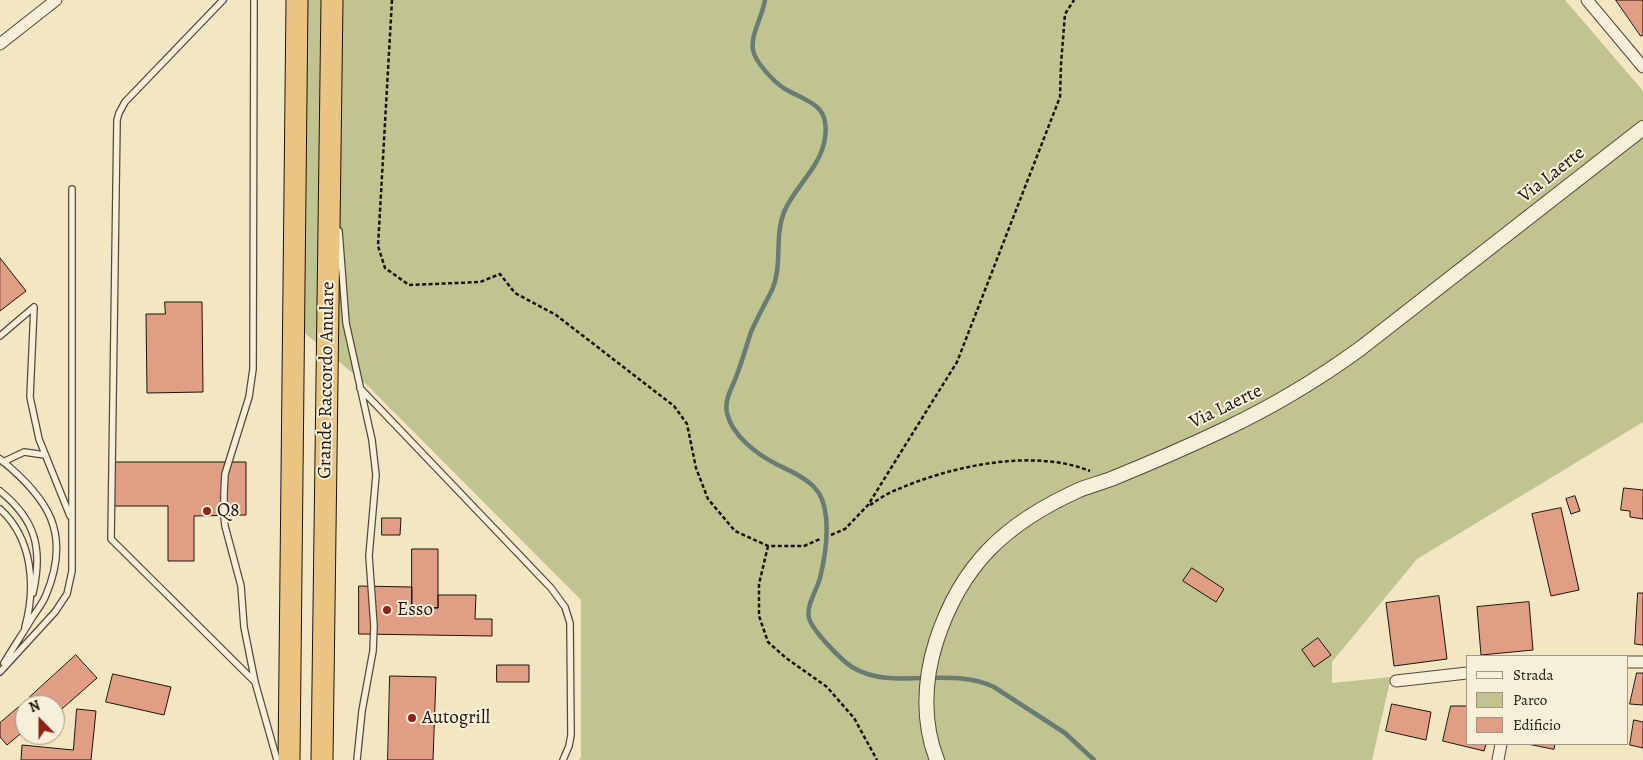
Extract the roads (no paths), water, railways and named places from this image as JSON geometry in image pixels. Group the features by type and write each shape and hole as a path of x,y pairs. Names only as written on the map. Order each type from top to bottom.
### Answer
{"highway":[{"name":"Grande Raccordo Anulare","path":"289,760 297,0"},
{"name":"Grande Raccordo Anulare","path":"322,760 332,0"}],"street":[{"path":"0,44 56,0"},
{"path":"1587,0 1643,67"},
{"name":"Via Laerte","path":"937,760 930,737 926,700 933,651 945,618 958,591 969,573 996,542 1035,512 1078,491 1109,480 1245,419 1314,381 1361,348 1643,128"},
{"path":"1628,662 1643,662"},
{"path":"1396,682 1466,674"},
{"path":"1498,760 1502,745"}],"lane":[{"path":"224,0 129,98 121,108 117,120 111,539 255,682"},
{"path":"254,0 253,369 249,397 227,466 224,494 225,526 239,578 244,627 255,682 277,760"},
{"path":"330,164 336,215"},
{"path":"0,670 55,612 66,594 72,571 72,190"},
{"path":"338,224 346,323 373,449 376,482 369,556 373,612 373,651 362,711 357,760"},
{"path":"0,336 34,307 30,397 39,439 72,521"},
{"path":"360,388 555,592 565,608 570,629 571,735 563,760"},
{"path":"1,461 24,452 45,455"},
{"path":"0,670 46,596 54,573 58,546 56,532 48,510 22,477 1,461"},
{"path":"0,491 19,508 29,524 35,537 38,555 37,575 25,627 0,670"},
{"path":"0,509 14,525 22,539 29,562 31,598 25,627"}],"waterway":[{"path":"765,0 753,38 754,55 761,66 776,82 785,89 809,101 821,111 826,127 825,138 818,158 784,212 779,231 775,280 751,332 729,394 726,408 734,429 747,444 770,461 806,480 817,490 823,501 827,525 826,548 820,578 809,608 808,613 811,623 821,637 841,658 852,667 868,674 885,678 903,679 958,678 977,681 994,687 1065,733 1094,760"}],"place":[{"name":"Q8","path":"207,511"},
{"name":"Esso","path":"387,610"},
{"name":"Autogrill","path":"412,718"}]}
